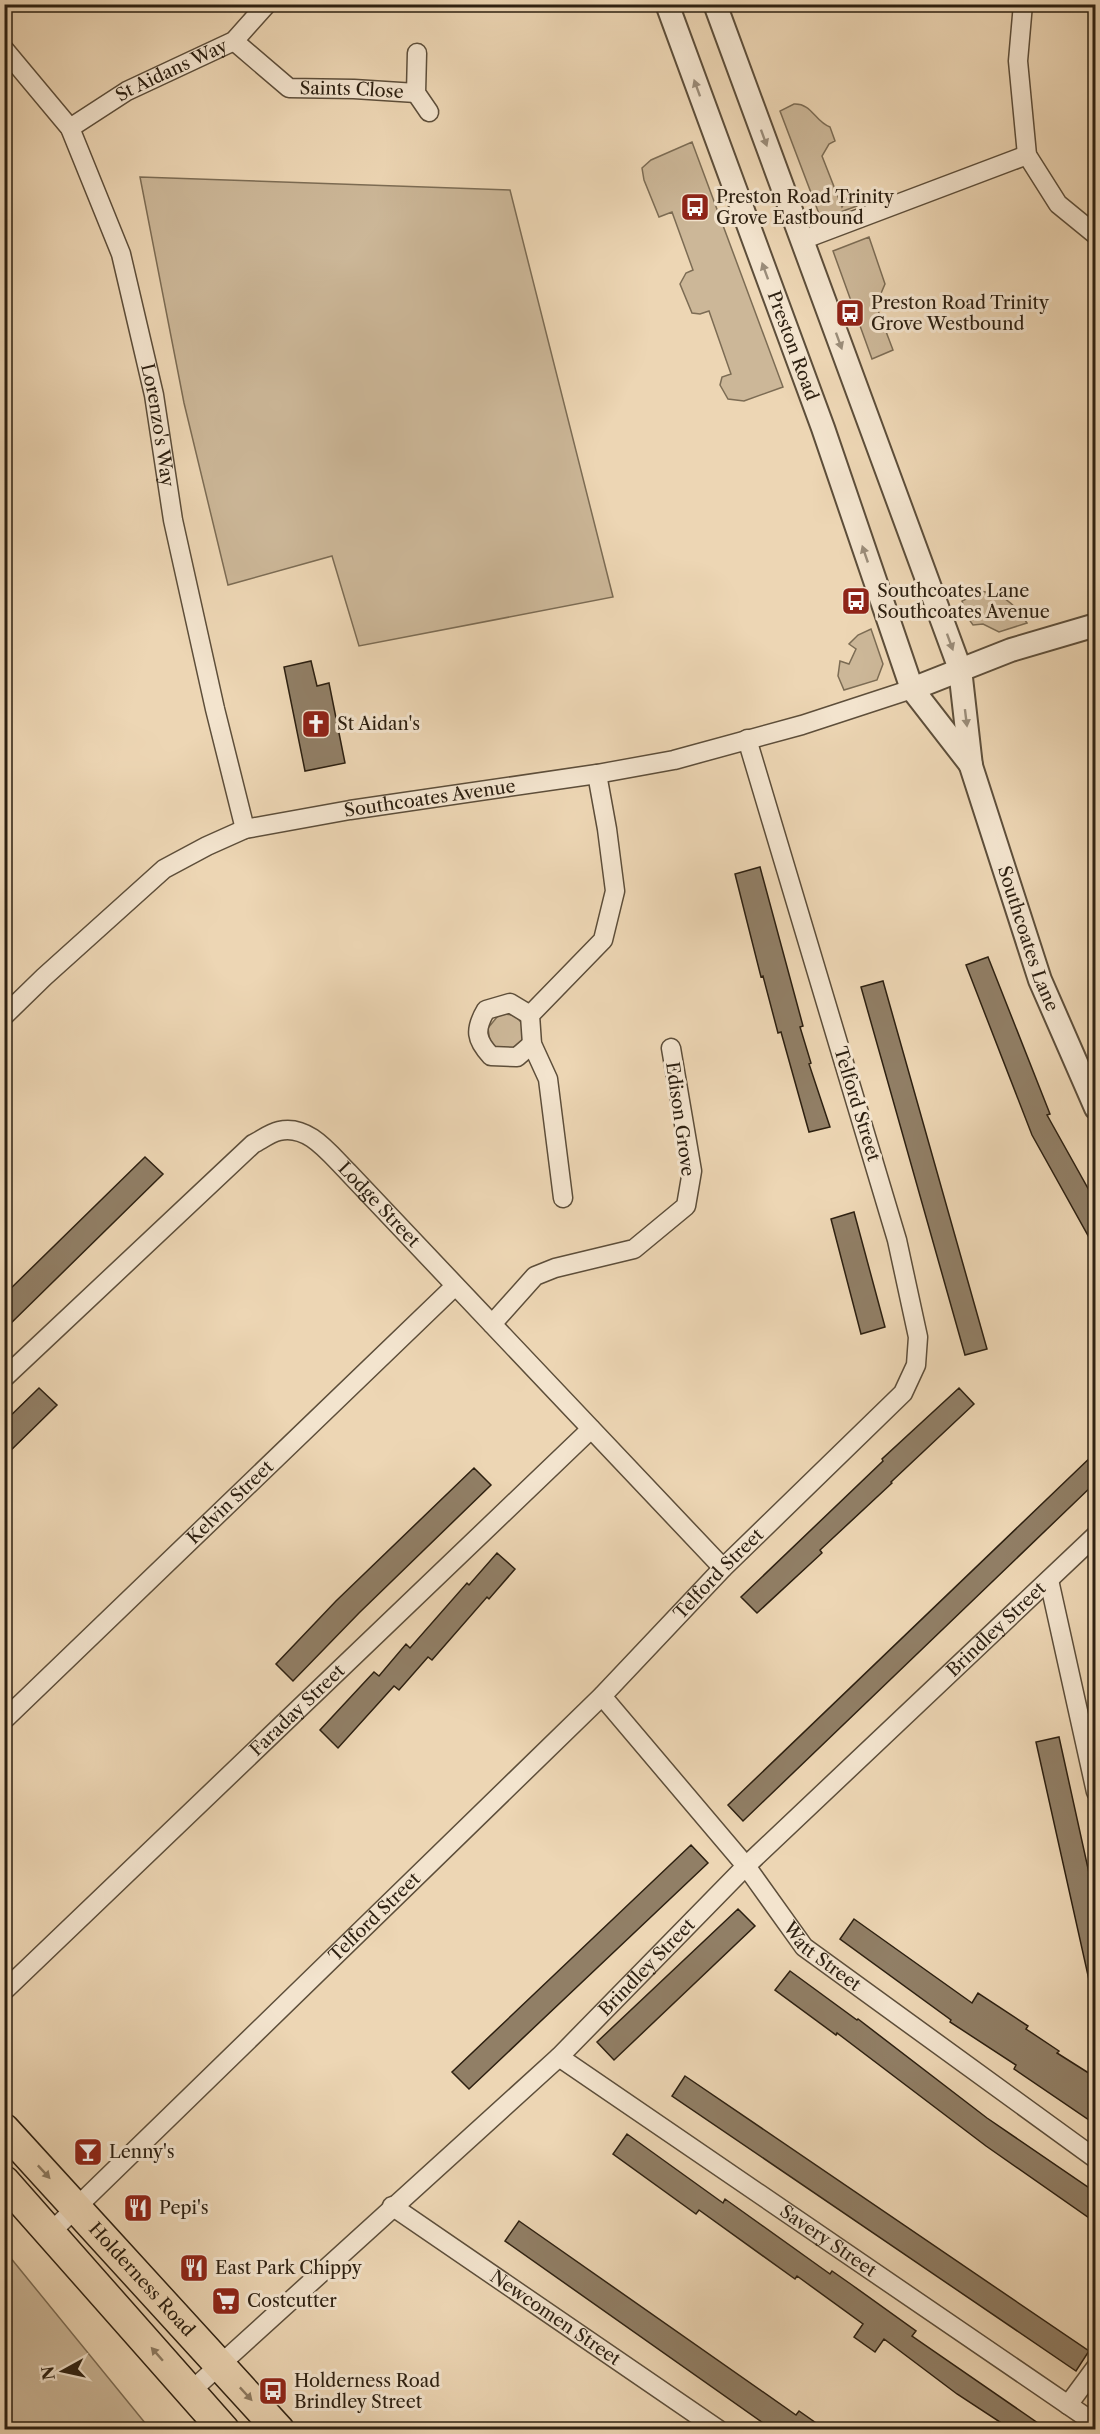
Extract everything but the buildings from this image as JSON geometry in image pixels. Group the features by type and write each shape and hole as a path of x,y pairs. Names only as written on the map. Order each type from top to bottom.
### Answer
{"highway":[{"name":"Holderness Road","path":"4,2129 279,2430"},
{"name":"Holderness Road","path":"4,2181 224,2430"}],"street":[{"name":"St Aidans Way","path":"70,128 127,91 234,41 267,4"},
{"name":"Preston Road","path":"667,4 823,428 912,689"},
{"path":"715,4 960,669"},
{"path":"1023,4 1018,61 1027,155 1058,204 1095,235"},
{"name":"Saints Close","path":"234,41 289,88 416,93"},
{"name":"Lorenzo's Way","path":"4,49 70,128 121,254 154,395 172,520 245,830"},
{"name":"Saints Close","path":"417,53 416,93 429,112"},
{"path":"802,240 1027,155"},
{"path":"912,689 1011,650 1095,625"},
{"name":"Southcoates Lane","path":"960,669 971,766 1040,980 1090,1083 1095,1108"},
{"name":"Southcoates Avenue","path":"4,1016 164,869 207,846 245,830 350,810 597,774 674,760 802,725 912,689"},
{"name":"Southcoates Lane","path":"912,689 971,766"},
{"name":"Telford Street","path":"50,2233 602,1696 723,1568 903,1393 916,1365 918,1337 897,1240 747,739"},
{"path":"563,1198 548,1078 532,1044 530,1015 603,940 615,891 597,774"},
{"path":"530,1015 510,1003 486,1010 478,1023 480,1044 491,1056 517,1058 532,1044"},
{"name":"Edison Grove","path":"492,1324 535,1276 555,1268 634,1249 686,1206 692,1171 671,1048"},
{"name":"Lodge Street","path":"6,1374 253,1144 278,1131 301,1130 321,1145 723,1568"},
{"name":"Kelvin Street","path":"4,1720 455,1286"},
{"name":"Faraday Street","path":"4,1990 591,1429"},
{"name":"Brindley Street","path":"190,2392 559,2056 746,1866 1095,1535"},
{"path":"1049,1580 1095,1792"},
{"name":"Watt Street","path":"602,1696 746,1866 804,1947 1095,2159"},
{"name":"Savery Street","path":"559,2056 1095,2424"},
{"name":"Newcomen Street","path":"392,2206 719,2430"},
{"path":"1068,2405 1095,2367"}],"shaded area":[{"path":"794,104 805,106 830,127 835,141 829,144 822,156 842,207 851,192 857,206 821,219 780,111"},
{"path":"692,142 783,387 744,401 728,399 720,385 722,377 731,374 709,311 700,314 692,313 680,284 686,273 693,270 672,212 659,217 644,180 642,168 651,160"},
{"path":"140,177 510,190 613,597 359,646 332,556 228,585 184,403"},
{"path":"869,237 885,284 876,305 893,350 872,359 833,251"},
{"path":"974,591 991,593 1005,599 1017,609 1027,623 999,632 983,624 973,625 962,601 966,599 964,593"},
{"path":"871,629 883,664 877,680 844,690 838,676 840,661 849,664 856,649 849,644 858,635"},
{"path":"503,1014 513,1015 523,1026 526,1035 519,1048 496,1049 490,1042 488,1028 497,1017"},
{"path":"5,2251 150,2429 5,2429"}],"place":[{"name":"Preston Road Trinity Grove Eastbound","path":"695,207"},
{"name":"Preston Road Trinity Grove Westbound","path":"850,313"},
{"name":"Southcoates Lane Southcoates Avenue","path":"856,601"},
{"name":"St Aidan's","path":"316,724"},
{"name":"Lenny's","path":"88,2152"},
{"name":"Pepi's","path":"138,2208"},
{"name":"East Park Chippy","path":"194,2268"},
{"name":"Costcutter","path":"226,2301"},
{"name":"Holderness Road Brindley Street","path":"273,2391"}]}
